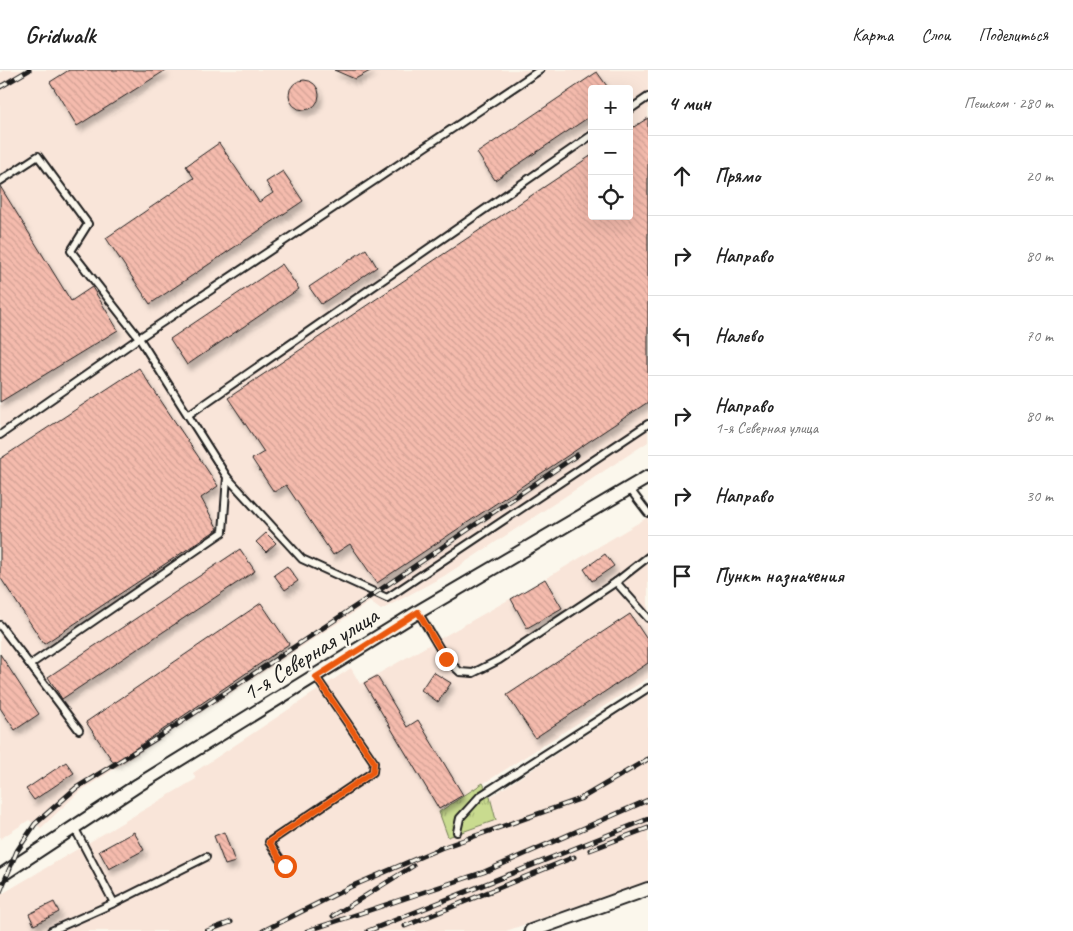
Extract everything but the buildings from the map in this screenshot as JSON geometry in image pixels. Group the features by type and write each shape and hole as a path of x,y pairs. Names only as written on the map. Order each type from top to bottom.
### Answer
{"street":[{"name":"1-я Северная улица","path":"0,876 138,785 316,677 418,612 648,477"},
{"path":"531,931 648,889"}],"lane":[{"path":"0,435 140,338 540,70"},
{"path":"633,107 648,97"},
{"path":"188,415 588,138"},
{"path":"0,181 38,156 88,224 71,251 140,338 227,477 302,559 388,598 648,424"},
{"path":"31,664 223,532 227,477"},
{"path":"629,488 648,513"},
{"path":"418,612 446,659 460,672 473,673 487,667 616,582 648,557"},
{"path":"616,582 648,618"},
{"path":"0,625 79,730"},
{"path":"285,866 269,842 373,772 374,762 316,677"},
{"path":"457,832 460,818 480,796 648,688"},
{"path":"74,827 114,903"},
{"path":"51,931 114,903 206,857"}],"shaded area":[{"path":"4,70 648,70 648,442 444,576 381,610 370,602 79,792 41,828 29,820 0,839 0,73"},
{"path":"648,517 648,678 439,812 496,821 490,797 648,694 648,881 506,931 0,931 0,895 196,779 193,773 351,668 360,684 545,579"}],"green space":[{"path":"483,783 490,797 496,820 448,837 439,812"}],"railway":[{"path":"0,87 29,70"},
{"path":"0,892 17,851 35,824 76,788 157,738 368,598 577,455"},
{"path":"263,931 350,887 441,848 580,799 648,759"},
{"path":"307,931 484,872 648,800"},
{"path":"368,931 648,819"},
{"path":"590,850 648,828"},
{"path":"405,926 574,857"},
{"path":"333,916 413,866"},
{"path":"207,931 231,922"}],"route":[{"path":"285,866 269,842 373,772 374,762 316,677 418,612 446,659"}]}
